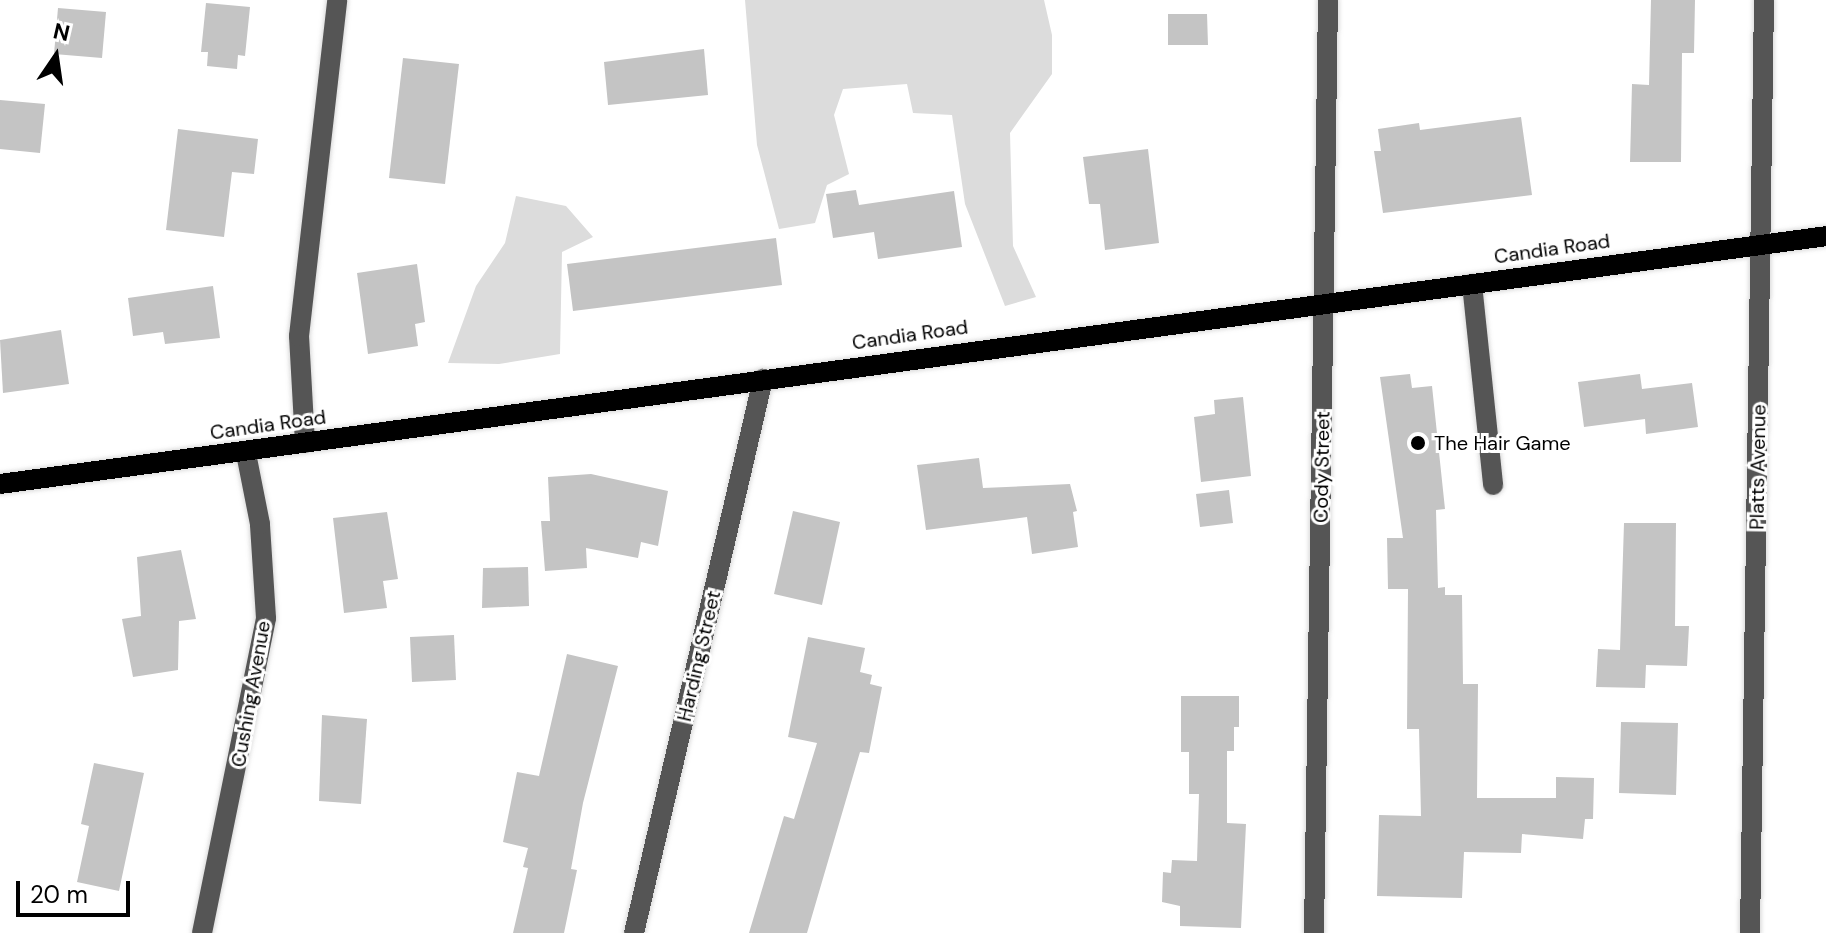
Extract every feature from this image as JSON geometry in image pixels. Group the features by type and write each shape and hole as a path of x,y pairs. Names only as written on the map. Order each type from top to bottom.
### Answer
{"main road":[{"name":"Candia Road","path":"0,484 1826,236"}],"street":[{"path":"305,443 299,336 337,0"},
{"name":"Cody Street","path":"1314,933 1328,0"},
{"name":"Platts Avenue","path":"1750,933 1764,0"},
{"path":"1472,284 1493,485"},
{"name":"Harding Street","path":"634,933 763,379"},
{"name":"Cushing Avenue","path":"202,933 266,618 260,524 246,453"}],"shaded area":[{"path":"745,0 1044,0 1052,35 1052,74 1010,133 1013,246 1036,297 1005,306 965,204 952,115 913,113 907,84 843,89 834,115 849,174 827,185 815,223 779,229 757,145"},
{"path":"516,196 566,206 593,237 562,252 560,354 499,364 448,363 476,286 505,243"}],"building":[{"path":"1651,0 1695,0 1694,53 1682,53 1681,162 1630,162 1632,84 1649,85"},
{"path":"206,3 250,7 245,56 238,55 237,69 207,66 208,52 201,52"},
{"path":"58,8 106,12 102,58 54,54"},
{"path":"1168,14 1207,14 1208,45 1168,45"},
{"path":"704,49 708,95 608,105 604,62"},
{"path":"403,58 459,64 445,184 389,178"},
{"path":"0,100 45,104 40,153 0,149"},
{"path":"1521,117 1532,195 1383,213 1374,151 1381,151 1378,129 1419,123 1420,130"},
{"path":"178,129 258,139 254,174 232,172 224,237 166,230"},
{"path":"1148,149 1159,243 1105,250 1100,204 1089,204 1083,157"},
{"path":"856,190 859,205 954,191 962,247 878,259 874,232 833,238 826,194"},
{"path":"776,238 782,285 573,311 567,264"},
{"path":"417,264 425,322 415,324 418,346 368,354 357,273"},
{"path":"213,286 220,338 165,344 163,332 133,336 128,298"},
{"path":"61,330 69,384 3,393 0,340"},
{"path":"1410,374 1412,388 1432,386 1445,509 1436,510 1438,588 1445,587 1445,595 1462,595 1463,684 1478,684 1477,798 1556,798 1556,777 1594,778 1593,819 1585,819 1583,839 1522,834 1521,853 1464,852 1462,898 1377,896 1379,815 1421,816 1419,729 1407,729 1408,589 1388,589 1387,538 1403,538 1380,377"},
{"path":"1640,374 1642,389 1692,383 1698,427 1646,434 1645,419 1584,427 1578,382"},
{"path":"1243,397 1251,476 1201,482 1194,417 1215,414 1214,400"},
{"path":"979,458 983,488 1070,484 1077,511 1073,512 1078,547 1032,554 1027,517 926,530 917,465"},
{"path":"591,474 668,491 658,546 641,542 638,558 586,548 587,568 545,571 541,521 550,521 548,477"},
{"path":"1229,490 1233,523 1200,527 1196,494"},
{"path":"793,511 840,522 822,605 774,594"},
{"path":"387,512 398,579 383,581 387,608 344,613 333,518"},
{"path":"1624,523 1676,523 1675,626 1689,626 1687,666 1646,665 1645,688 1596,687 1598,649 1620,650"},
{"path":"181,550 196,619 179,621 178,670 133,677 122,619 141,616 137,557"},
{"path":"528,567 529,606 482,608 483,568"},
{"path":"454,635 456,680 412,682 410,637"},
{"path":"808,637 865,648 860,672 872,675 870,684 882,687 869,753 860,752 807,933 749,933 784,816 794,819 817,743 788,737"},
{"path":"567,654 618,666 583,803 571,869 577,870 564,933 513,933 528,868 523,867 528,848 503,842 517,772 539,776"},
{"path":"1181,696 1239,696 1239,727 1234,727 1234,751 1227,751 1227,823 1246,824 1241,928 1180,926 1180,906 1162,902 1163,872 1171,873 1172,860 1197,861 1199,794 1189,794 1189,752 1181,752"},
{"path":"322,715 367,719 361,804 319,801"},
{"path":"1621,722 1678,723 1676,795 1619,793"},
{"path":"94,763 144,773 119,891 77,882 89,826 81,824"}],"place":[{"name":"The Hair Game","path":"1418,443"}]}
